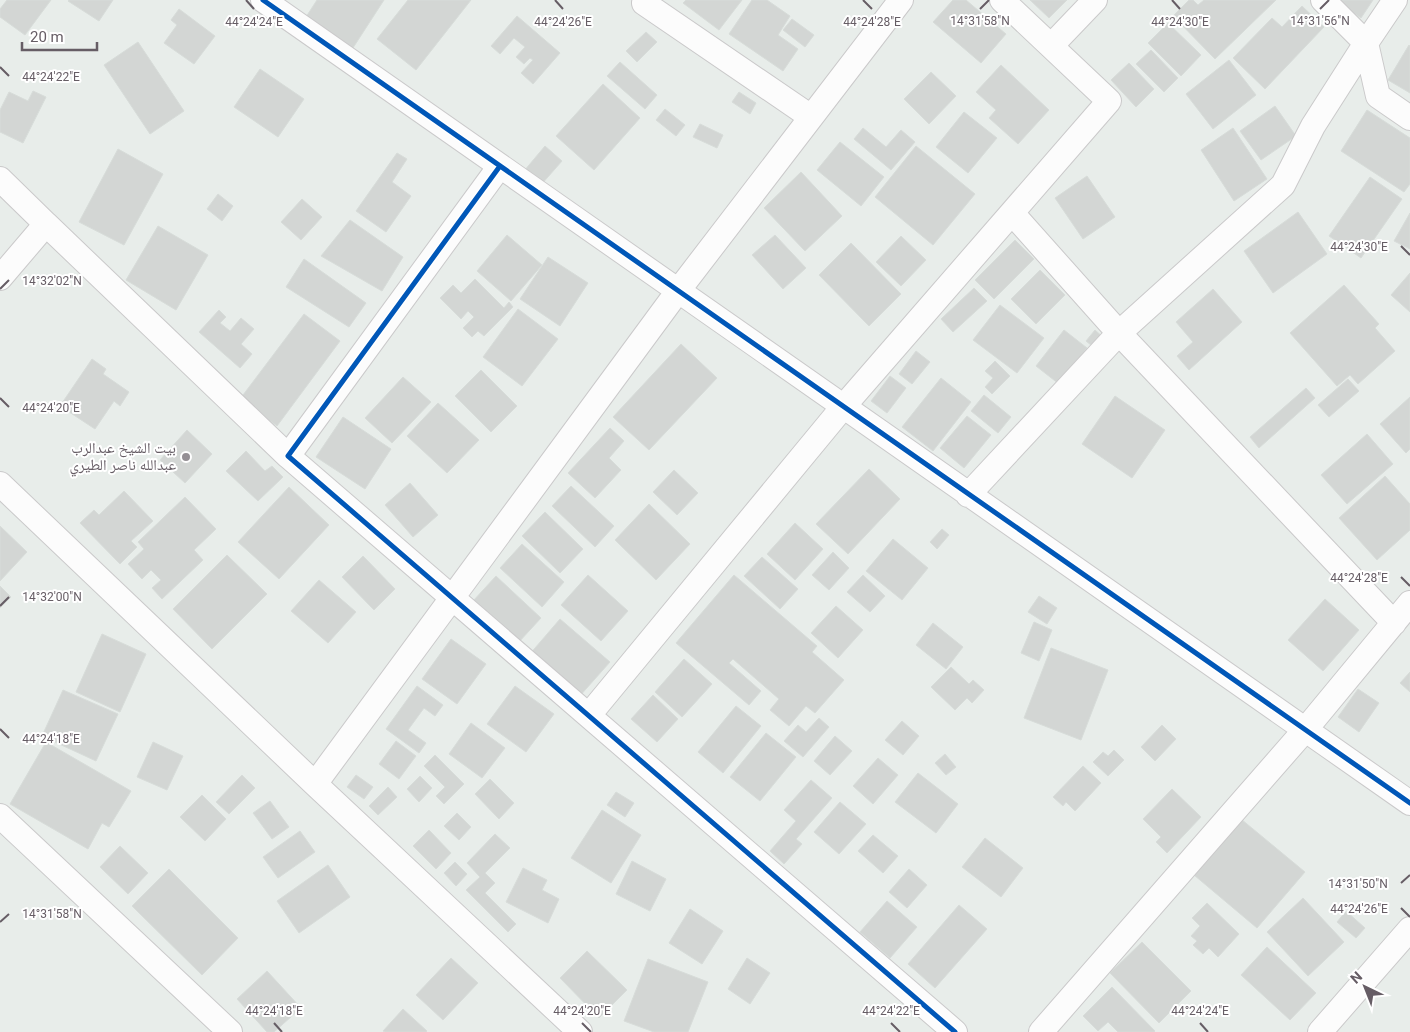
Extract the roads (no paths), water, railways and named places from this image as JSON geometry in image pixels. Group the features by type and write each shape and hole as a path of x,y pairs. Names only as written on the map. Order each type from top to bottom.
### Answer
{"street":[{"path":"263,0 1410,803"},
{"path":"315,784 678,291 901,0"},
{"path":"589,716 843,407 1109,101 1002,0"},
{"path":"1051,46 1095,0"},
{"path":"1323,0 1366,43 1378,96 1410,118"},
{"path":"968,495 1119,333 1283,185 1313,126 1395,0"},
{"path":"643,1 811,117"},
{"path":"288,456 500,166"},
{"path":"0,179 288,456 955,1032"},
{"path":"1012,213 1119,333 1394,623"},
{"path":"0,278 46,224"},
{"path":"0,484 315,784 580,1032"},
{"path":"1042,1032 1306,730 1410,603"},
{"path":"0,816 230,1032"},
{"path":"1320,1032 1410,929"}],"place":[{"name":"بيت الشيخ عبدالرب عبدالله ناصر الطيري","path":"186,457"}]}
